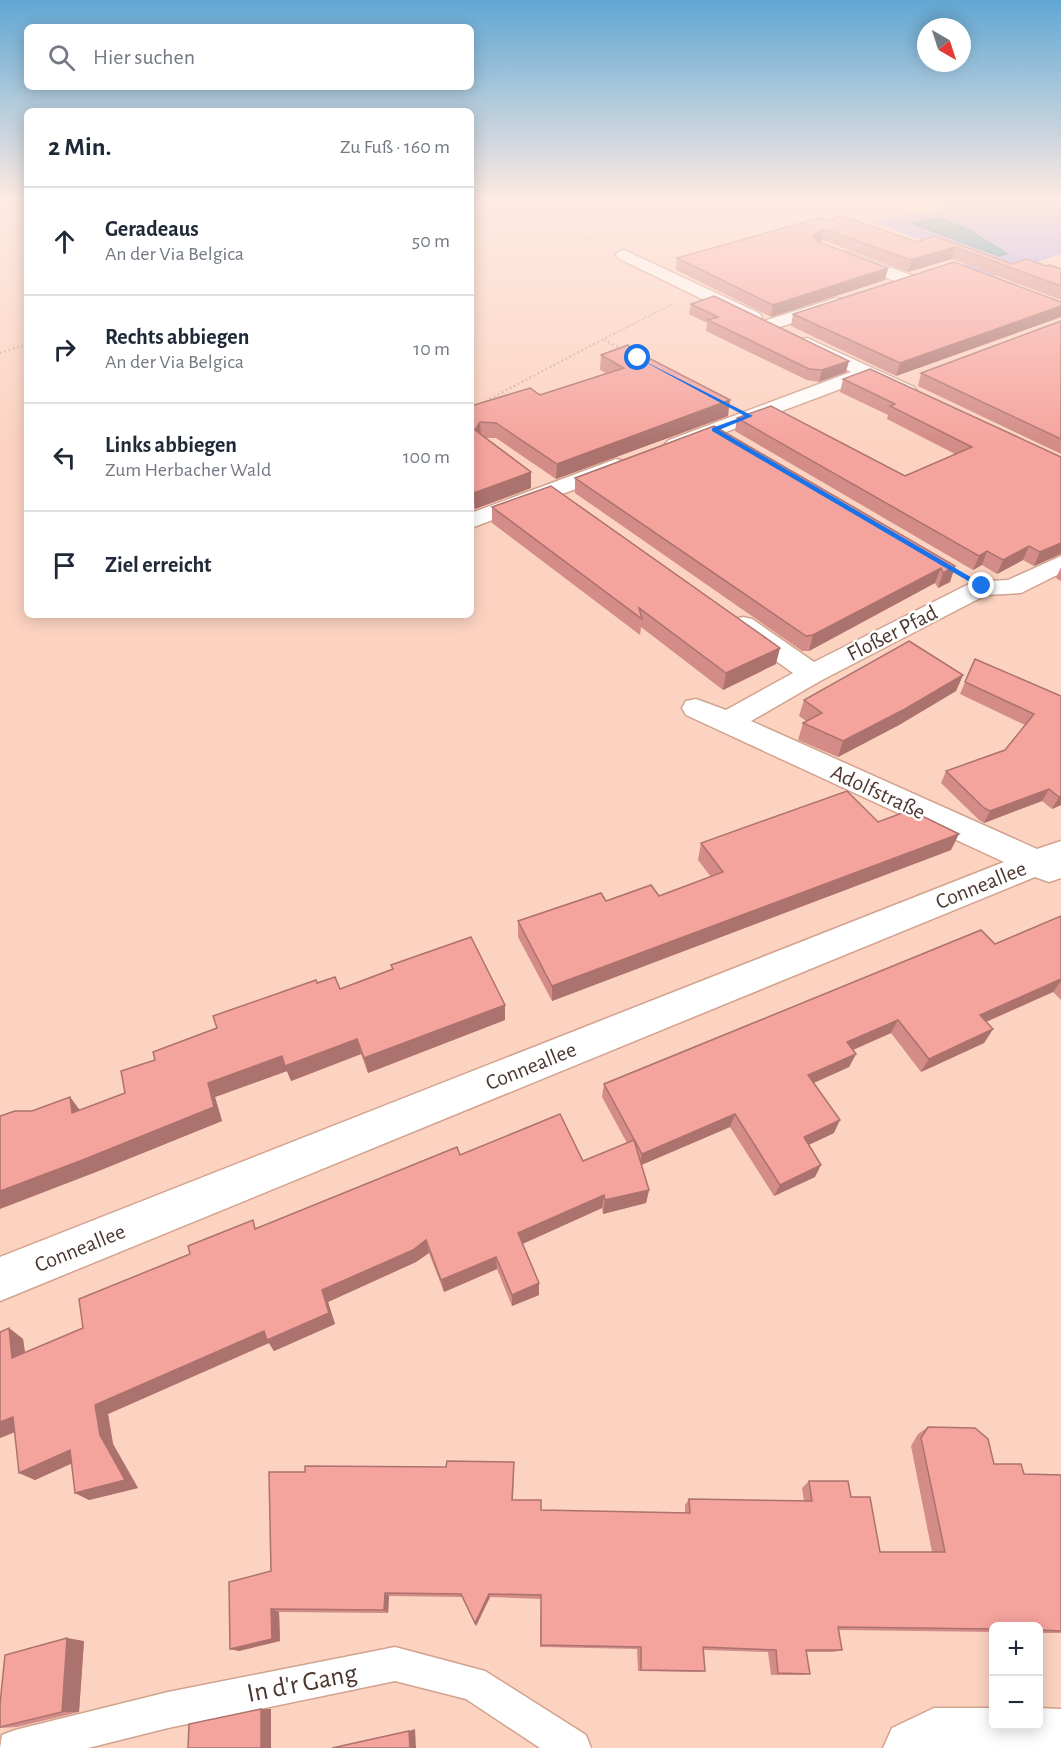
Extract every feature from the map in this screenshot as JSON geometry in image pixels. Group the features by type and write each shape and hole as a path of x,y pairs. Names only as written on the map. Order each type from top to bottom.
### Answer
{"street":[{"path":"678,281 924,399"},
{"path":"886,287 906,281"},
{"path":"770,325 855,297"},
{"path":"660,450 868,372"},
{"path":"896,386 918,377"},
{"path":"729,406 750,416"},
{"path":"714,430 734,442"},
{"path":"474,520 639,458"},
{"name":"Floßer Pfad","path":"728,722 972,580 1012,588 1061,563"},
{"path":"726,613 812,674"},
{"name":"Adolfstraße","path":"696,708 1053,864"},
{"name":"Conneallee","path":"0,1280 1053,864"},
{"path":"912,1748 934,1736 1061,1737"}],"lane":[{"name":"In d'r Gang","path":"15,1748 168,1710 395,1664 473,1683 573,1748"}],"path":[{"path":"482,404 700,291"},
{"path":"604,340 629,353"},
{"path":"0,353 24,345"}],"building":[{"path":"723,281 849,281 773,305"},
{"path":"896,281 1004,281 1061,302 1061,306 900,363 793,314"},
{"path":"1046,281 1061,281 1061,286"},
{"path":"714,296 849,361 822,370 809,369 708,320 718,317 691,304"},
{"path":"1061,321 1061,439 921,373"},
{"path":"628,345 631,349 730,400 557,464 496,423 480,422 475,430 531,472 474,493 474,405 530,388 540,395 624,368 601,355"},
{"path":"870,369 1061,457 1061,543 1040,552 1029,546 1003,560 987,551 979,556 737,418 771,406 905,476 972,447 890,406 895,404 843,379"},
{"path":"714,426 955,566 943,573 941,568 813,635 806,636 575,478"},
{"path":"551,486 780,648 726,673 639,608 642,619 492,507"},
{"path":"909,641 963,675 905,709 843,741 803,723 822,713 804,700"},
{"path":"975,659 1061,696 1061,796 1059,797 1049,789 990,811 984,808 946,771 1005,750 1034,714 965,682"},
{"path":"847,791 878,822 910,810 959,834 552,986 518,921 601,893 606,901 651,885 659,896 723,872 701,843"},
{"path":"1061,916 1061,979 980,1015 993,1029 929,1059 898,1020 847,1042 856,1054 808,1075 840,1120 804,1137 821,1165 780,1185 735,1114 642,1154 604,1084 981,930 995,944"},
{"path":"471,937 505,1005 364,1058 357,1039 285,1066 282,1056 208,1083 214,1107 0,1191 0,1116 15,1111 32,1111 70,1097 72,1113 125,1093 121,1071 155,1060 153,1052 217,1028 213,1016 316,980 317,983 335,977 340,989 393,969 391,965"},
{"path":"560,1114 583,1161 634,1140 649,1190 605,1200 604,1195 518,1233 539,1283 512,1295 496,1257 441,1280 426,1240 413,1250 322,1290 329,1313 267,1340 264,1331 95,1405 100,1435 125,1480 75,1493 70,1450 19,1473 13,1417 0,1422 0,1332 9,1328 12,1358 83,1328 79,1299 190,1254 188,1246 253,1220 255,1229 457,1147 460,1155"},
{"path":"928,1427 975,1428 988,1439 994,1464 1021,1464 1024,1474 1061,1475 1061,1631 1043,1630 1043,1622 989,1622 989,1629 838,1627 842,1650 806,1650 810,1674 778,1673 776,1650 703,1647 705,1671 641,1670 641,1647 541,1645 541,1595 489,1594 475,1623 461,1594 385,1593 384,1610 271,1609 272,1639 230,1649 229,1582 271,1571 269,1472 305,1472 305,1466 446,1467 447,1461 514,1462 512,1500 541,1500 541,1510 690,1513 689,1499 812,1501 809,1481 848,1481 851,1497 870,1497 880,1552 945,1552 921,1438"},
{"path":"67,1638 62,1712 0,1727 5,1655"},
{"path":"261,1709 261,1748 188,1748 189,1724"},
{"path":"409,1731 410,1748 332,1748"}],"route":[{"path":"638,358 750,416 714,430 982,586"}]}
